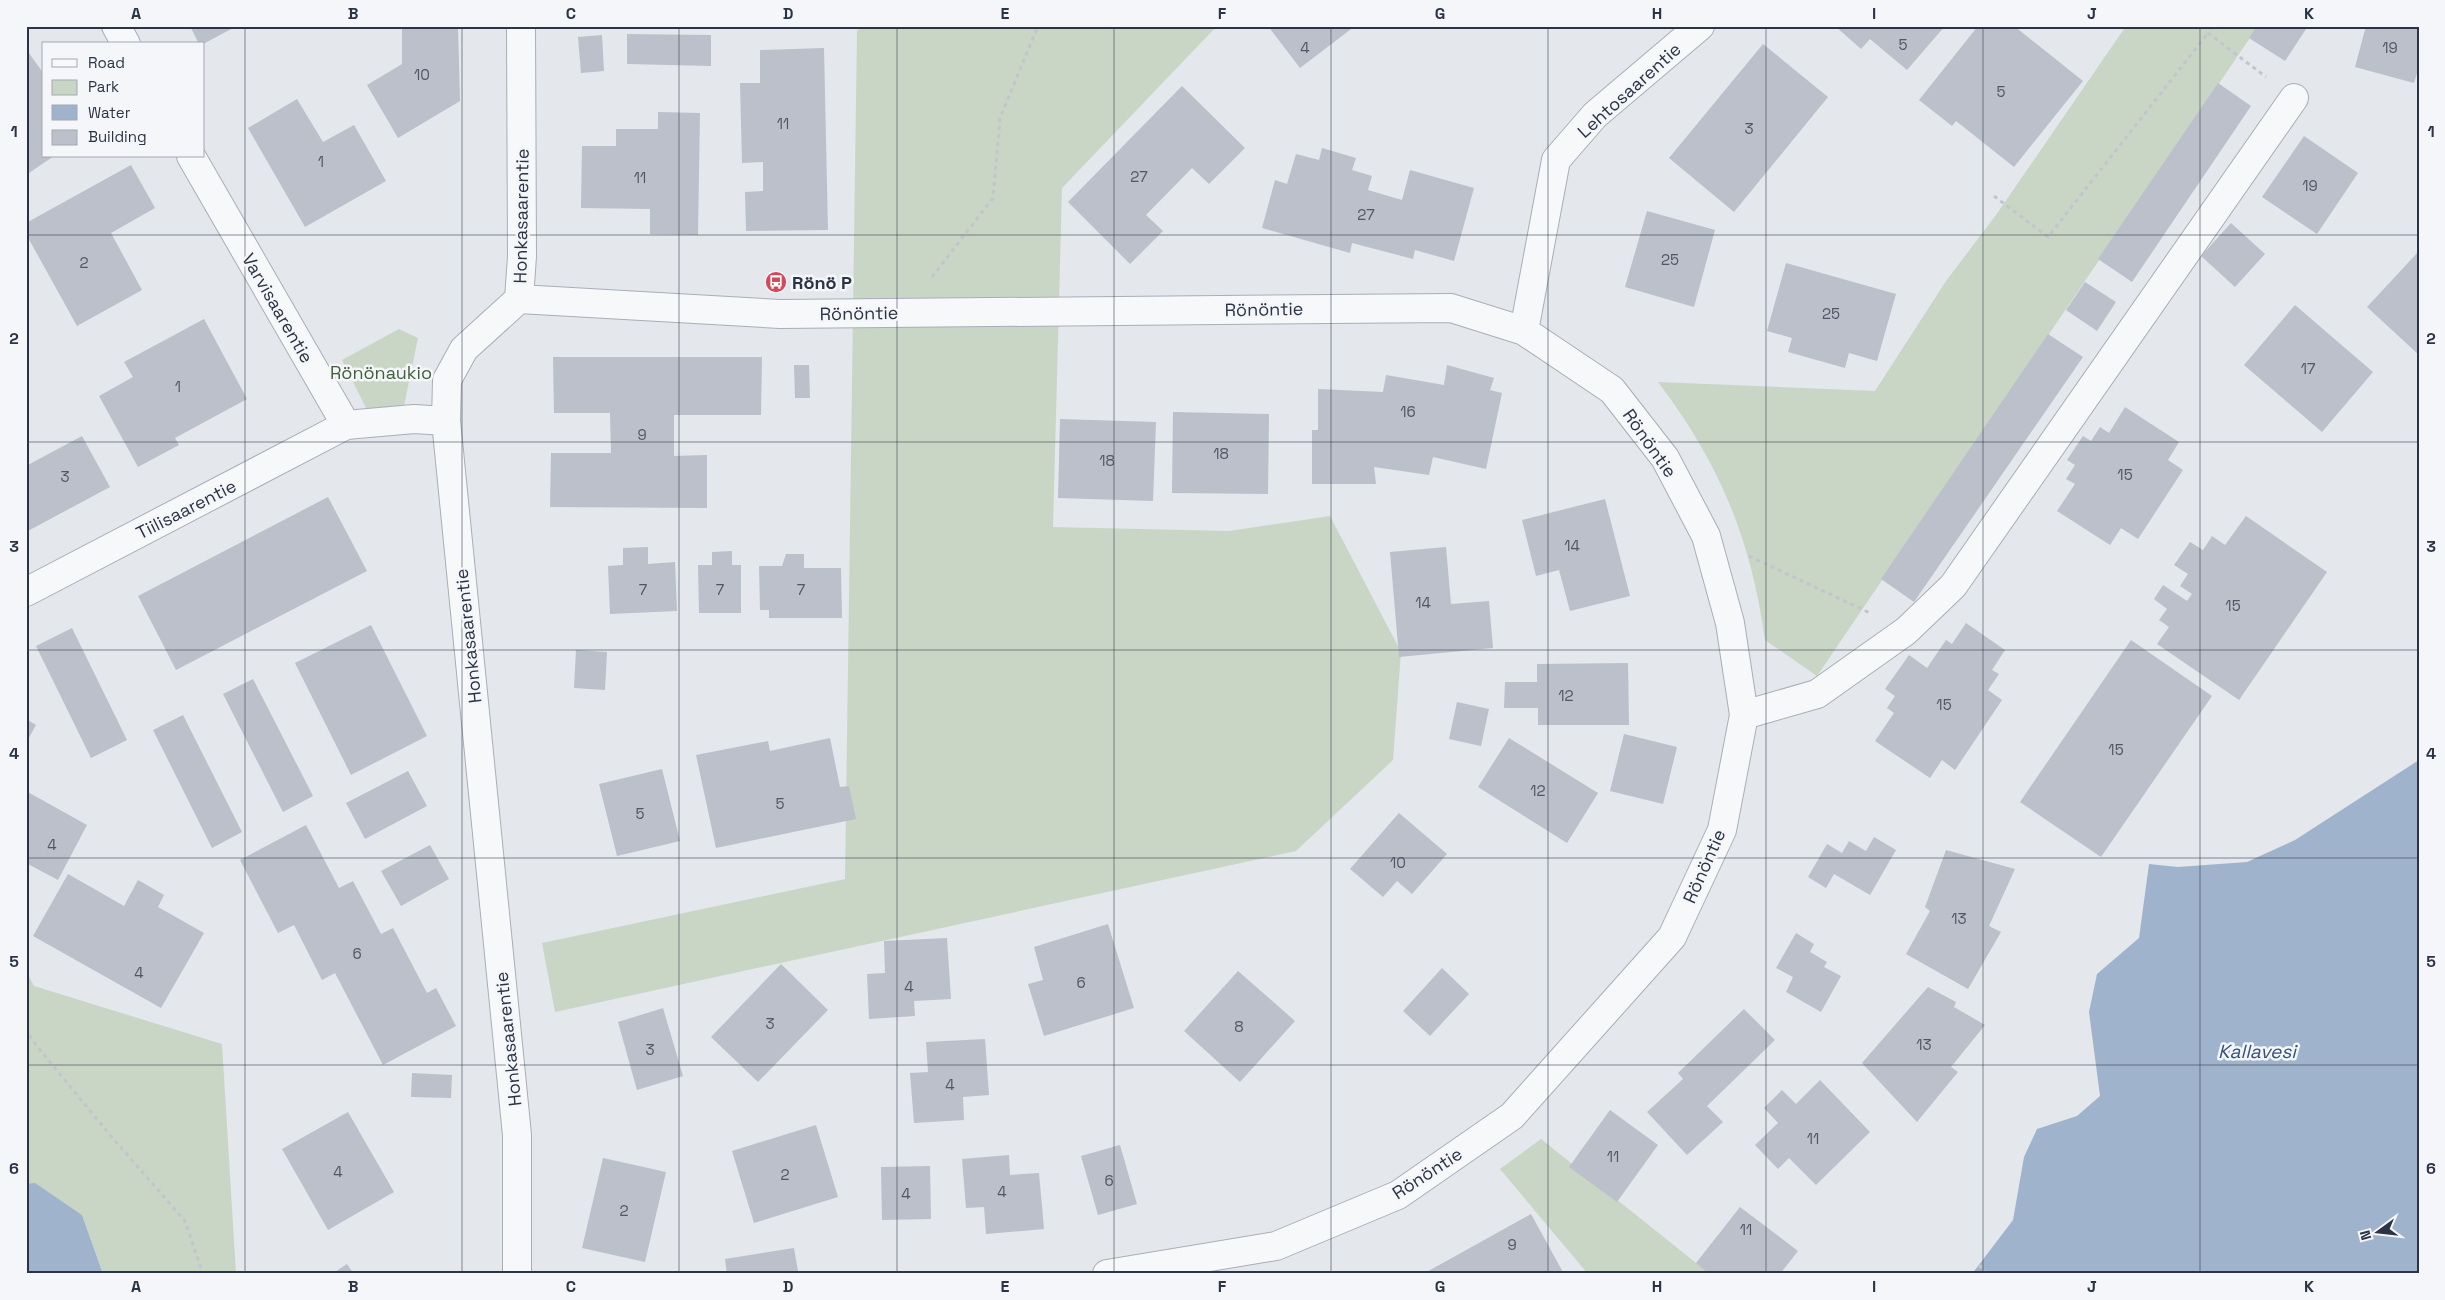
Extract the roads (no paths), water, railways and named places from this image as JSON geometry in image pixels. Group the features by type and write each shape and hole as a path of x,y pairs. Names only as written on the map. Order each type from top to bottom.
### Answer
{"street":[{"path":"116,26 125,42"},
{"name":"Honkasaarentie","path":"517,1274 517,1135 446,421 447,380 464,349 519,299 522,256 521,26"},
{"name":"Lehtosaarentie","path":"1524,331 1556,160 1595,115 1700,26"},
{"path":"1744,715 1817,694 1906,631 1953,586 2294,98"},
{"name":"Varvisaarentie","path":"192,158 346,426"},
{"name":"Rönöntie","path":"519,299 780,314 1451,308 1524,331 1612,390 1665,458 1706,536 1730,622 1744,715 1722,830 1672,937 1512,1116 1398,1195 1276,1246 1107,1274"},
{"path":"346,426 414,420 446,421"},
{"name":"Tiilisaarentie","path":"26,592 346,426"}],"water":[{"name":"Kallavesi","path":"2419,760 2419,1274 1972,1274 2013,1220 2024,1157 2037,1129 2077,1116 2100,1096 2089,1012 2097,974 2139,938 2149,864 2178,867 2247,862 2295,840"},
{"path":"35,1183 82,1215 103,1274 26,1274 26,1184"}],"place":[{"name":"Rönö P","path":"776,282"}],"park label":[{"name":"Rönönaukio","path":"381,372"}]}
